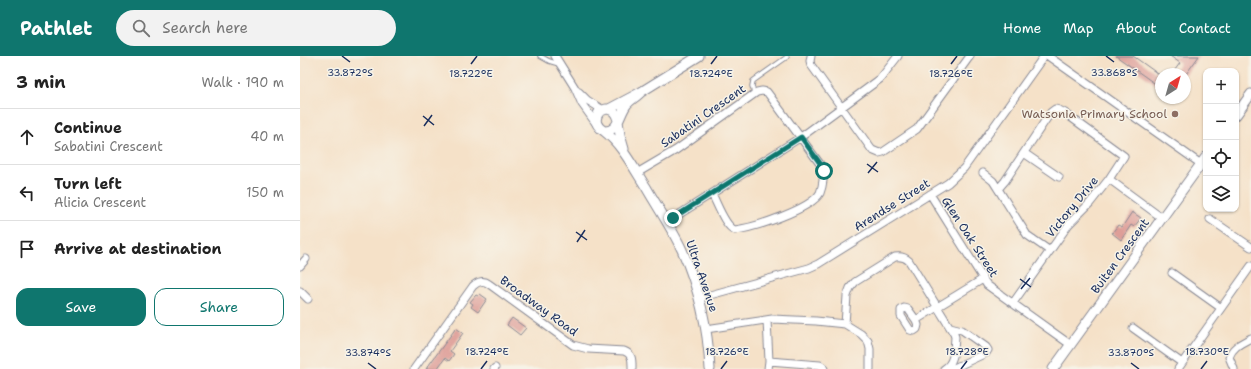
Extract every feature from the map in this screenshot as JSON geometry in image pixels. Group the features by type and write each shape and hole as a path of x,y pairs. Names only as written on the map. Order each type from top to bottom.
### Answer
{"street":[{"path":"555,56 575,88 582,104 600,128 613,129 627,104 641,92"},
{"path":"600,128 596,116 606,109 641,92 699,56"},
{"path":"811,56 811,65 872,150 879,153 883,152 918,129 970,56"},
{"path":"667,222 801,137 880,79 898,56"},
{"name":"Arendse Street","path":"699,298 809,268 818,264 952,180 960,172 1044,56"},
{"path":"1048,56 1203,161"},
{"path":"575,88 587,100 613,111 617,115 618,120"},
{"name":"Sabatini Crescent","path":"637,173 676,150 755,94 762,91 769,93 822,166 824,171 822,189 819,194 797,210 782,217 735,230 730,228 728,225 712,194"},
{"path":"1239,111 1251,94"},
{"path":"998,189 1006,181 1051,112 1055,109 1059,110 1124,156 1109,178"},
{"name":"Ultra Avenue","path":"618,120 622,144 626,156"},
{"name":"Ultra Avenue","path":"600,128 612,138 626,156 667,222 686,259 699,298 706,330 710,369"},
{"path":"1024,153 1059,177"},
{"name":"Buiten Crescent","path":"1054,369 1203,161"},
{"path":"983,173 993,181 1027,235 1050,251"},
{"name":"Victory Drive","path":"1013,303 1069,224 1090,203 1109,178 1162,218"},
{"name":"Glen Oak Street","path":"930,194 987,285 1071,345"},
{"path":"1210,219 1251,247"},
{"path":"845,324 847,296 850,288 855,282 898,257 905,258 910,261 955,337 952,360 946,368"},
{"path":"300,266 306,259"},
{"path":"1133,328 1180,366 1251,266"},
{"path":"1172,273 1221,308"},
{"path":"916,320 983,279"},
{"name":"Broadway Road","path":"414,369 473,286 482,282 489,284 573,345 588,349 628,352 632,359 632,369"},
{"path":"300,291 308,299"},
{"path":"767,320 768,365 820,365 824,369"},
{"path":"706,330 767,320 816,321 845,324 861,334 868,341 870,349 870,369"},
{"path":"946,368 954,368 986,353 987,351 986,347 962,330 950,327"},
{"path":"1234,369 1229,357 1231,352 1237,346 1251,338"}],"lane":[{"path":"540,56 549,61 560,64"},
{"path":"755,94 752,86 753,80 786,57"}],"building":[{"path":"1116,56 1133,56 1155,72 1155,84"},
{"path":"1170,56 1199,56 1190,68 1176,68 1180,63"},
{"path":"1132,212 1141,218 1134,227 1131,225 1121,240 1112,233 1118,225 1122,227"},
{"path":"480,294 487,299 478,312 471,307 473,304 470,302 476,295 478,296"},
{"path":"512,318 526,328 520,335 507,325"},
{"path":"456,328 463,333 450,351 454,354 449,361 445,358 437,369 426,369"}],"place":[{"name":"Watsonia Primary School","path":"1175,114"}],"route":[{"path":"673,218 801,137 824,171"}]}
